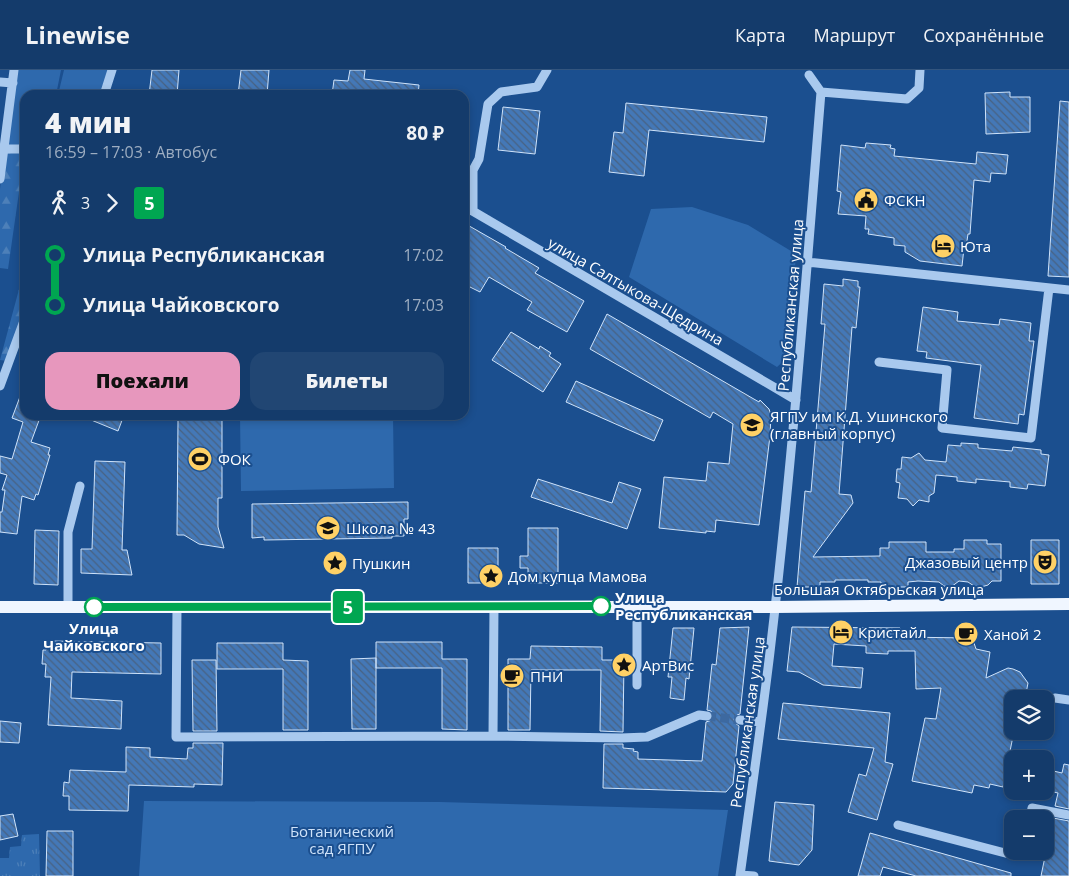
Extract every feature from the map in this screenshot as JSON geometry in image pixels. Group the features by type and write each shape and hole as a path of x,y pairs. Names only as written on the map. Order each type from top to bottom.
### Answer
{"main road":[{"name":"Большая Октябрьская улица","path":"0,607 775,607 1069,604"}],"street":[{"path":"0,179 2,149 14,70"},
{"path":"106,90 112,70"},
{"path":"473,211 473,170 480,159 488,104 500,92 537,86 546,70"},
{"path":"809,75 821,92 907,99 919,88 920,70"},
{"path":"0,82 12,83"},
{"name":"Республиканская улица","path":"740,875 775,607 796,400 821,92"},
{"path":"2,149 20,149"},
{"name":"улица Салтыкова-Щедрина","path":"469,209 796,400"},
{"path":"807,262 1069,290"},
{"path":"879,362 947,370 942,428 1031,438 1049,288"},
{"path":"0,386 20,332"},
{"path":"68,607 68,532 80,486"},
{"path":"493,736 494,606"},
{"path":"637,606 637,686"},
{"path":"177,607 176,737 647,737 699,715 707,716"},
{"path":"1055,698 1069,700"},
{"path":"740,720 761,722"},
{"path":"1032,810 1032,808 1043,810"},
{"path":"1054,812 1069,815"},
{"path":"898,825 1004,853"},
{"path":"740,875 754,876"}],"green space":[{"path":"18,70 61,70 57,90 20,90 20,147 5,147"},
{"path":"64,70 108,70 103,90 59,90"},
{"path":"5,150 20,150 20,185 8,269 0,268 0,189"},
{"path":"692,207 748,225 796,254 788,357 777,367 629,277 651,209"},
{"path":"20,286 20,329 8,361 0,360"},
{"path":"240,420 393,420 394,488 241,491"},
{"name":"Ботанический сад ЯГПУ","path":"144,801 440,802 728,810 718,876 139,876"},
{"path":"39,834 40,876 0,876 0,858 9,858 10,847 21,846 22,835"}],"building":[{"path":"152,70 179,70 177,90 150,90"},
{"path":"241,70 269,70 267,90 239,90"},
{"path":"350,70 365,70 364,79 419,85 418,90 333,90 334,80 348,81"},
{"path":"1010,92 1010,97 1030,97 1030,132 986,134 985,93"},
{"path":"1060,101 1069,102 1069,277 1048,276"},
{"path":"626,103 767,117 764,142 649,130 644,176 609,172 614,132 623,133"},
{"path":"503,107 540,111 535,154 498,150"},
{"path":"866,143 891,145 890,148 895,149 894,156 976,164 977,152 1008,155 1006,174 991,173 990,182 974,180 970,234 968,234 966,248 964,248 962,266 920,261 905,252 905,246 894,245 894,238 868,234 869,229 865,229 866,216 838,214 841,192 837,191 841,145 865,148"},
{"path":"469,226 539,268 535,273 584,301 567,332 527,310 532,302 489,277 480,292 469,286"},
{"path":"843,279 858,281 858,287 860,287 856,328 852,327 839,494 851,495 853,503 813,557 880,556 880,548 889,548 889,542 926,542 926,552 954,552 954,549 964,549 964,540 987,540 987,544 1001,544 1001,581 992,581 988,585 981,587 959,581 951,587 944,586 939,582 918,581 908,582 908,587 881,587 881,582 868,582 868,580 835,580 835,582 820,582 820,587 797,587 805,491 811,492 825,324 821,324 824,284 843,286"},
{"path":"923,307 958,312 957,321 999,325 1000,319 1031,323 1029,341 1034,341 1024,415 1019,414 1018,424 974,418 981,365 926,358 927,352 917,351"},
{"name":"ЯГПУ им К.Д. Ушинского (главный корпус)","path":"607,314 759,402 760,400 769,409 771,415 770,436 759,525 716,520 715,532 706,531 706,533 659,528 664,477 706,481 708,462 729,464 733,424 713,412 710,418 590,349"},
{"path":"511,332 539,349 540,346 551,353 549,356 561,364 543,392 492,360"},
{"path":"576,381 663,420 654,441 566,402"},
{"path":"20,397 20,420 39,420 31,442 50,448 48,455 50,455 38,495 36,494 34,500 22,496 17,534 0,532 0,512 2,512 5,490 2,490 7,475 0,473 0,456 12,459 23,422 12,418"},
{"path":"91,420 122,420 118,431"},
{"name":"ФОК","path":"178,420 222,420 222,498 218,498 218,527 224,548 199,544 184,535 177,535"},
{"path":"961,443 978,444 978,448 1012,451 1013,447 1041,450 1041,454 1049,455 1045,486 1028,484 1027,489 1010,487 1010,482 976,479 976,483 957,481 957,477 936,475 934,493 929,496 929,502 919,500 913,506 907,499 898,498 900,483 896,482 897,469 901,469 902,457 911,458 919,453 925,460 946,462 948,445 961,446"},
{"path":"95,461 125,462 122,550 127,550 132,575 81,573 81,549 92,549"},
{"path":"538,479 612,503 619,482 641,489 627,529 531,497"},
{"name":"Школа № 43","path":"408,502 408,519 404,519 404,536 392,536 392,538 264,540 264,537 252,538 252,504"},
{"path":"528,528 558,528 558,583 528,583 528,568 520,568 520,556 528,556"},
{"path":"35,530 59,531 58,585 34,584"},
{"name":"Джазовый центр","path":"1031,540 1059,540 1059,584 1031,584"},
{"path":"468,548 498,548 498,583 468,583"},
{"path":"749,627 740,714 734,719 735,723 739,726 733,784 726,792 603,788 604,744 623,744 623,748 634,749 633,751 638,752 638,759 702,761 706,722 712,720 713,716 711,711 707,710 712,664 716,665 720,628"},
{"path":"792,627 900,628 900,637 969,638 973,640 976,649 990,652 986,678 1008,668 1020,672 1028,683 1027,690 1004,690 1004,740 1012,740 1010,750 1004,750 1003,787 990,784 989,788 974,785 972,793 912,781 925,718 936,719 941,688 916,689 915,651 888,651 888,654 866,653 866,646 834,644 832,666 863,668 861,688 823,685 799,672 787,671"},
{"path":"673,628 694,628 689,679 686,678 684,700 670,698 672,677 668,677"},
{"path":"50,641 161,643 161,674 72,672 71,698 122,701 121,729 48,725 51,677 45,677 46,664 42,664 43,650 46,650 46,646 50,646"},
{"path":"376,642 442,642 442,659 467,659 467,730 442,729 442,668 376,668"},
{"path":"217,643 283,643 283,660 308,661 308,730 283,730 283,669 217,669"},
{"path":"531,646 602,647 602,660 624,660 623,732 600,731 601,670 531,670 530,730 508,730 508,659 530,659"},
{"path":"376,658 376,729 352,729 351,659"},
{"path":"192,660 216,660 217,731 193,731"},
{"path":"783,703 890,713 885,762 893,764 877,820 848,812 859,774 866,776 874,748 778,739"},
{"path":"0,721 21,723 19,743 0,742"},
{"path":"193,743 223,743 222,785 194,784 194,787 129,785 128,811 69,810 69,796 63,796 64,782 69,783 70,770 126,772 126,747 150,748 150,757 187,759 188,748 193,748"},
{"path":"1064,764 1069,765 1069,809 1055,806 1058,793 1054,792 1054,771 1062,773"},
{"path":"775,802 814,805 812,850 799,865 769,861"},
{"path":"13,814 18,836 0,840 0,816"},
{"path":"1054,818 1069,821 1069,876 1041,876 1044,860 1054,860"},
{"path":"47,831 73,831 73,876 46,876"},
{"path":"870,833 1011,873 1011,876 916,876 883,867 880,876 858,876"}],"tunnel":[{"path":"707,716 740,720"}],"bus line":[{"name":"5","path":"94,607 601,606"}],"place":[{"name":"ФСКН","path":"866,200"},
{"name":"Юта","path":"943,246"},
{"name":"ЯГПУ им К.Д. Ушинского (главный корпус)","path":"752,425"},
{"name":"ФОК","path":"200,459"},
{"name":"Школа № 43","path":"328,528"},
{"name":"Джазовый центр","path":"1045,562"},
{"name":"Пушкин","path":"335,563"},
{"name":"Дом купца Мамова","path":"491,576"},
{"name":"Улица Республиканская","path":"601,606"},
{"name":"Улица Чайковского","path":"94,607"},
{"name":"Кристайл","path":"841,632"},
{"name":"Ханой 2","path":"966,634"},
{"name":"АртВис","path":"624,665"},
{"name":"ПНИ","path":"512,676"}]}
